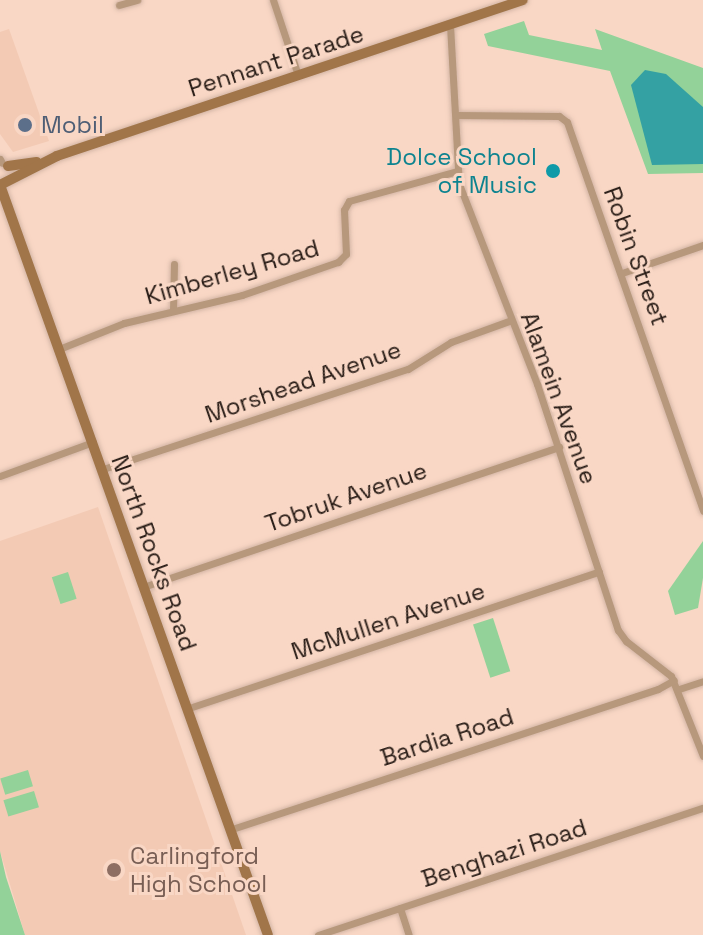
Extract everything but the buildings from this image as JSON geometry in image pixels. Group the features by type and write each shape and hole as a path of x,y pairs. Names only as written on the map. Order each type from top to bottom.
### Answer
{"street":[{"path":"119,5 137,0"},
{"path":"273,0 298,75"},
{"name":"Pennant Parade","path":"0,185 43,161 523,0"},
{"name":"Alamein Avenue","path":"450,25 459,184 559,447 620,634 674,680 703,756"},
{"name":"Robin Street","path":"456,115 559,116 567,122 703,511"},
{"name":"Pennant Parade","path":"3,163 43,161"},
{"path":"3,163 10,178"},
{"name":"Kimberley Road","path":"59,349 122,324 242,295 338,262 346,254 344,210 349,201 457,171"},
{"name":"North Rocks Road","path":"0,185 146,586 268,935"},
{"path":"622,273 703,245"},
{"path":"173,311 174,264"},
{"name":"Morshead Avenue","path":"103,469 408,369 451,342 509,321"},
{"path":"0,476 93,442"},
{"name":"Tobruk Avenue","path":"146,586 559,447"},
{"name":"McMullen Avenue","path":"189,708 599,572"},
{"name":"Bardia Road","path":"232,829 658,689 674,680"},
{"path":"679,689 703,681"},
{"name":"Benghazi Road","path":"318,935 703,808"},
{"path":"400,908 409,935"}],"shaded area":[{"path":"9,29 49,141 13,152 0,134 0,32"},
{"path":"98,507 246,935 25,935 0,851 0,541"}],"green space":[{"path":"524,21 529,35 602,50 595,29 703,68 703,173 648,174 610,71 488,46 484,34"},
{"path":"703,541 703,578 698,608 675,615 668,591"},
{"path":"68,572 77,599 60,604 52,577"},
{"path":"493,618 510,671 490,678 473,624"},
{"path":"28,770 33,786 5,795 0,778"},
{"path":"34,791 39,807 8,817 3,800"},
{"path":"0,851 6,877 25,935 0,935"}],"water":[{"path":"645,70 666,74 703,107 703,164 652,165 631,85"}],"place":[{"name":"Mobil","path":"25,125"},
{"name":"Dolce School of Music","path":"553,171"},
{"name":"Carlingford High School","path":"114,870"}]}
